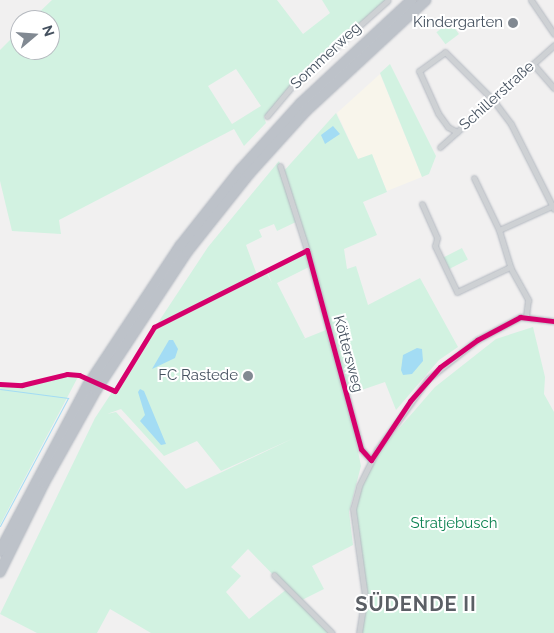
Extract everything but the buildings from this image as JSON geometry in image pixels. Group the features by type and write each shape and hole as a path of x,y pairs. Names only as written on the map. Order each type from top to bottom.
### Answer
{"highway":[{"path":"0,551 84,393 180,246 241,169 301,103 412,0"},
{"path":"0,572 44,483 96,390 187,252 249,174 306,110 356,61 426,0"}],"street":[{"name":"Sommerweg","path":"267,116 300,78 388,0"},
{"path":"531,0 554,34"},
{"name":"Schillerstraße","path":"440,147 554,45"},
{"path":"457,132 448,127 438,112 420,74 422,66 446,52 493,100 511,124 554,207 498,230"},
{"path":"533,64 554,88"},
{"name":"Köttersweg","path":"280,166 311,266 361,449 371,460"},
{"path":"474,178 498,230 510,268 528,300 526,317"},
{"path":"422,204 437,238 435,246 458,292 510,268"},
{"path":"359,633 365,596 354,509 359,486 371,460 410,401 440,367 477,340 506,323 526,317 554,321"},
{"path":"274,575 332,633"}],"shaded area":[{"path":"380,74 422,177 387,191 372,155 358,159 337,113"}],"green space":[{"path":"52,0 277,0 303,34 330,13 322,0 386,0 293,84 264,117 266,123 244,146 234,129 59,220 61,234 12,231 0,181 0,50 10,40 10,60 60,60 60,10 42,10","holes":["236,69 261,106 232,124 208,86"]},
{"path":"450,22 459,34 445,44 436,32"},
{"path":"390,64 436,156 429,174 422,177 380,73"},
{"path":"336,113 358,159 372,154 387,192 363,202 377,235 344,249 347,269 356,266 368,305 420,278 458,347 439,360 396,410 385,382 350,394 311,266 277,283 305,338 301,340 326,330 345,388 361,466 349,512 353,545 312,566 324,589 300,601 332,633 151,633 110,609 97,633 37,633 0,614 95,418 208,247 279,161 283,172","holes":["298,221 307,250 267,271 272,283 266,272 159,325 257,275 246,245 262,237 259,230 274,224 277,231","121,409 164,456 197,441 221,471 294,438 186,489 116,412 107,414","248,549 287,589 249,619 226,592 241,576 231,567"]},
{"path":"462,248 468,260 449,269 443,258"},
{"name":"Stratjebusch","path":"533,327 545,377 544,394 554,412 554,633 359,633 365,596 353,525 357,492 375,456 435,387 496,339"},
{"path":"67,374 79,375 0,525 0,384 22,385"}],"water":[{"path":"333,126 340,134 325,144 321,135"},
{"path":"169,340 173,340 178,349 175,358 152,369"},
{"path":"417,348 422,349 423,361 412,374 403,375 401,370 403,355"},
{"path":"140,389 144,391 166,444 161,445 140,421 145,415 138,392"}],"waterway":[{"path":"0,389 68,398 0,526"}],"cycle path":[{"path":"0,384 22,385 67,374 79,375 115,391 154,327 307,250 361,449 371,460 410,401 440,367 477,340 520,317 554,321"}],"place":[{"name":"Kindergarten","path":"513,23"},
{"name":"FC Rastede","path":"248,376"}],"district":[{"name":"SÜDENDE II","path":"416,604"}]}
